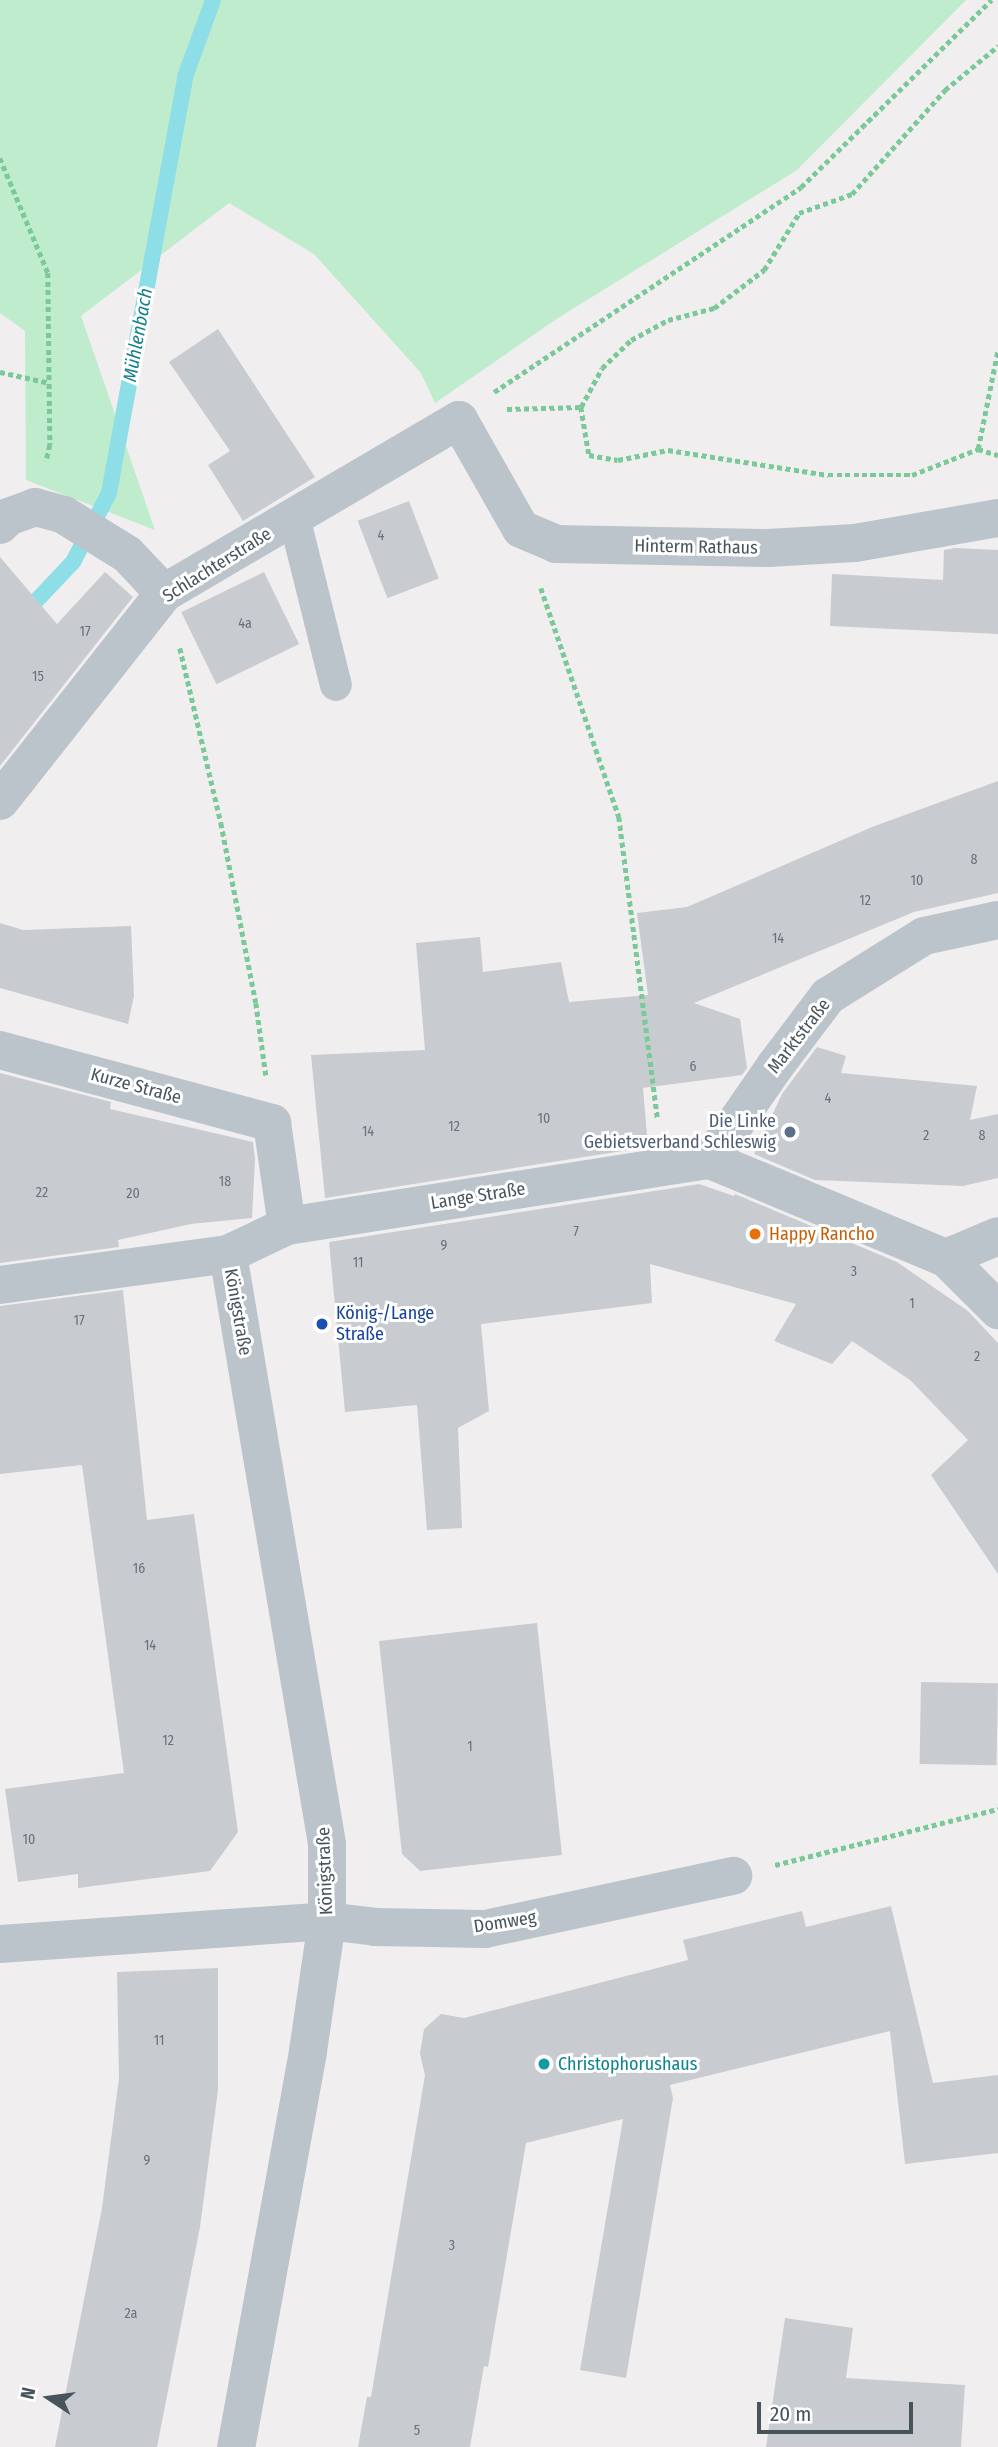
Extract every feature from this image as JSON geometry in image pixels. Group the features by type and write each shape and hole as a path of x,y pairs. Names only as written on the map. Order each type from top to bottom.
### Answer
{"street":[{"name":"Schlachterstraße","path":"0,801 164,593 471,409"},
{"path":"471,409 521,529"},
{"path":"0,525 8,517 50,511 127,554 164,593"},
{"name":"Hinterm Rathaus","path":"521,529 556,544 768,548 855,543 998,518"},
{"name":"Marktstraße","path":"710,1160 775,1066 828,996 924,936 998,920"},
{"name":"Kurze Straße","path":"0,1050 272,1123"},
{"path":"272,1123 287,1226"},
{"name":"Lange Straße","path":"0,1285 228,1254 287,1226 710,1160 946,1258"},
{"path":"998,1236 946,1258 998,1310"},
{"name":"Königstraße","path":"228,1254 327,1844 327,1921 308,2052 236,2447"},
{"name":"Domweg","path":"0,1944 327,1921 376,1927 485,1929 733,1876"}],"lane":[{"path":"294,517 336,685"}],"path":[{"path":"471,409 801,187 991,0"},
{"path":"998,46 945,90 852,194 799,213 764,270 714,308 668,320 631,340 602,368 581,407 589,456 618,460 668,450 828,475 912,475 978,449 998,455"},
{"path":"0,158 48,273 50,511"},
{"path":"978,449 998,349"},
{"path":"0,372 50,383"},
{"path":"471,409 581,407"},
{"path":"521,529 618,817 664,1166"},
{"path":"164,593 197,710 221,823 256,1003 272,1123"},
{"path":"733,1876 998,1809"}],"green space":[{"path":"0,0 966,0 797,170 558,318 435,403 421,373 314,254 229,203 81,316 155,530 26,480 25,331 0,313"}],"building":[{"path":"218,329 315,477 243,521 208,465 230,451 169,362"},
{"path":"409,501 439,578 387,598 358,521"},
{"path":"944,550 998,550 998,634 830,626 832,574 943,580"},
{"path":"0,557 57,624 105,572 133,597 0,766"},
{"path":"264,572 299,644 216,684 181,612"},
{"path":"998,781 998,893 914,912 694,1003 740,1019 747,1068 742,1075 643,1088 648,1147 325,1198 311,1055 425,1050 416,943 480,937 483,972 561,962 569,1002 648,995 637,913 687,907 872,827"},
{"path":"0,923 23,930 131,926 134,996 128,1024 0,988"},
{"path":"817,1047 846,1056 841,1073 977,1086 970,1120 998,1114 998,1178 963,1186 815,1180 754,1154 782,1094"},
{"path":"0,1073 111,1102 110,1109 253,1142 255,1159 252,1218 191,1224 118,1240 119,1247 0,1263"},
{"path":"699,1184 734,1196 735,1194 897,1262 968,1311 998,1343 998,1574 931,1475 968,1440 910,1380 852,1341 832,1364 774,1341 796,1304 650,1264 652,1303 481,1324 489,1411 458,1428 462,1528 427,1530 417,1405 345,1412 329,1242"},
{"path":"123,1290 147,1520 194,1514 238,1832 210,1871 78,1888 78,1874 18,1882 5,1789 124,1773 82,1465 0,1474 0,1306"},
{"path":"537,1623 562,1855 420,1871 402,1854 379,1641"},
{"path":"921,1682 998,1683 997,1765 920,1764"},
{"path":"891,1906 933,2083 998,2075 998,2153 905,2164 890,2031 670,2085 673,2098 626,2378 580,2370 623,2119 526,2143 488,2367 484,2366 470,2447 358,2447 367,2397 371,2397 425,2075 420,2054 424,2029 441,2014 464,2018 688,1960 683,1940 802,1911 806,1927"},
{"path":"218,1968 218,2090 200,2227 157,2447 55,2447 102,2208 119,2078 117,1972"},
{"path":"785,2318 853,2328 846,2378 965,2385 961,2447 766,2447"}],"waterway":[{"name":"Mühlenbach","path":"0,639 73,562 109,493 185,77 213,0"}],"place":[{"name":"Die Linke Gebietsverband Schleswig","path":"790,1132"},
{"name":"Happy Rancho","path":"755,1234"},
{"name":"König-/Lange Straße","path":"322,1324"},
{"name":"Christophorushaus","path":"544,2064"}]}
